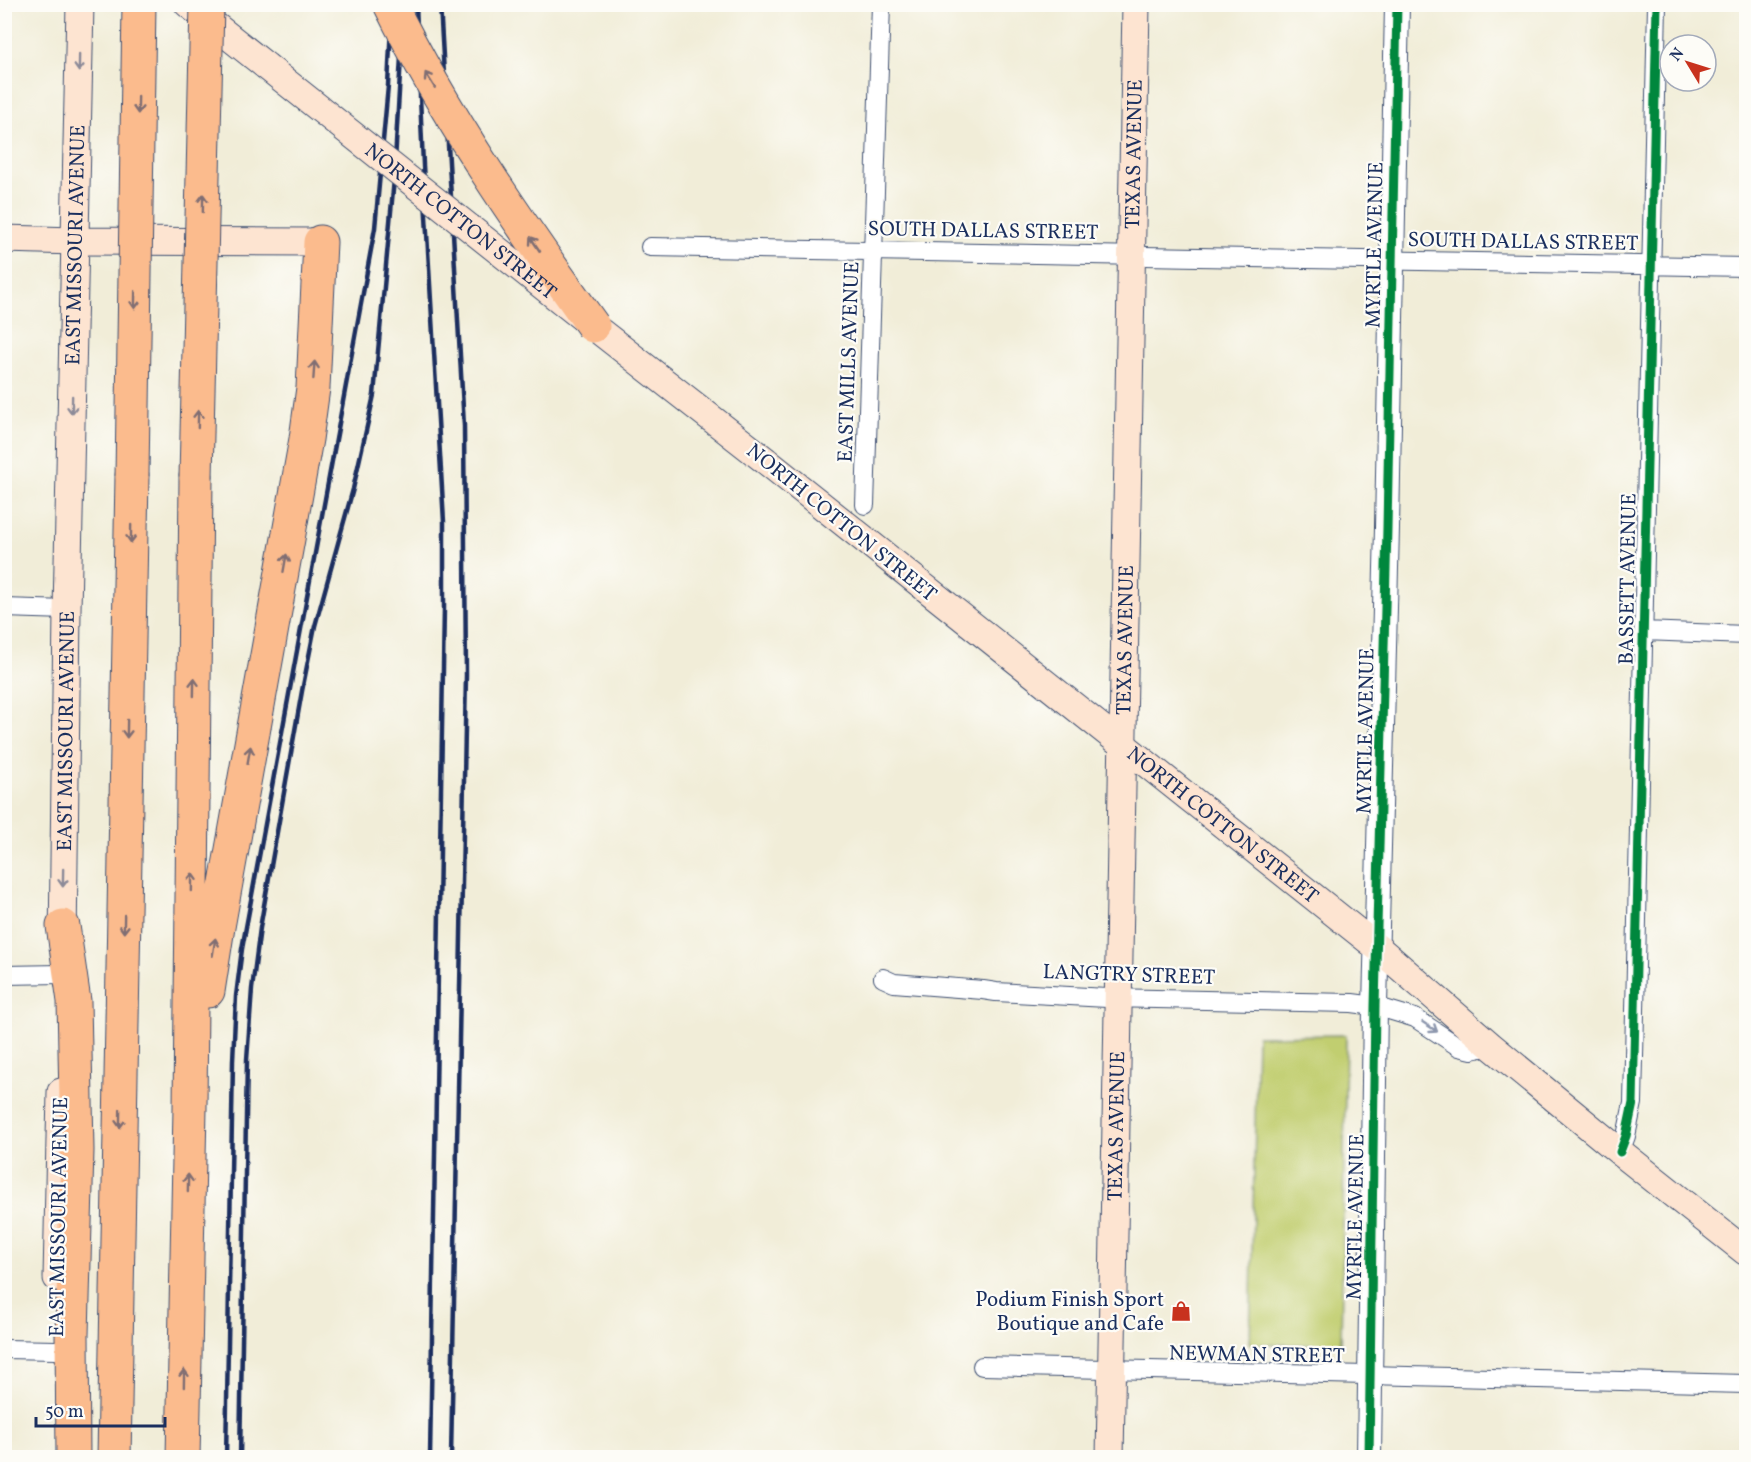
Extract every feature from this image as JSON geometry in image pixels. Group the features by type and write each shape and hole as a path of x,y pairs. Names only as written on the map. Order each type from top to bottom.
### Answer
{"highway":[{"path":"114,1458 139,4"},
{"path":"183,1458 190,1108 196,477 207,4"},
{"path":"390,4 417,60 478,157 535,245 593,326"},
{"path":"190,1108 218,927 306,439 315,349 320,242"},
{"path":"63,926 74,1001 76,1150 72,1335 73,1458"}],"main road":[{"name":"EAST MISSOURI AVENUE","path":"57,1458 56,1350 67,610 80,4"},
{"name":"NORTH COTTON STREET","path":"188,4 1378,948 1491,1047 1746,1252"},
{"name":"TEXAS AVENUE","path":"1110,1458 1136,4"},
{"path":"4,239 75,242 320,242"}],"street":[{"name":"EAST MILLS AVENUE","path":"866,505 881,4"},
{"name":"MYRTLE AVENUE","path":"1369,1458 1375,1006 1397,4"},
{"name":"BASSETT AVENUE","path":"1620,1152 1629,1126 1633,1103 1657,4"},
{"name":"SOUTH DALLAS STREET","path":"650,248 1746,267"},
{"path":"4,608 67,610"},
{"path":"1644,632 1746,635"},
{"path":"4,975 62,974"},
{"name":"LANGTRY STREET","path":"884,978 894,983 996,992 1375,1006"},
{"path":"1375,1006 1423,1022 1459,1047 1472,1050 1491,1047"},
{"path":"4,1349 56,1350"},
{"name":"NEWMAN STREET","path":"982,1366 1112,1371 1371,1374 1562,1381 1746,1384"}],"green space":[{"path":"1346,1035 1341,1345 1250,1344 1257,1036"}],"railway":[{"path":"226,1458 236,996 242,949 375,228 388,86 392,4"},
{"path":"240,1458 247,1060 252,989 260,928 315,626 353,489 374,395 394,179 404,4"},
{"path":"416,4 444,522 430,1458"},
{"path":"440,4 464,426 466,675 451,1458"}],"cycle path":[{"path":"1369,1458 1375,1006 1397,4"},
{"path":"1620,1152 1633,1103 1657,4"}],"place":[{"name":"Podium Finish Sport Boutique and Cafe","path":"1181,1311"}]}
